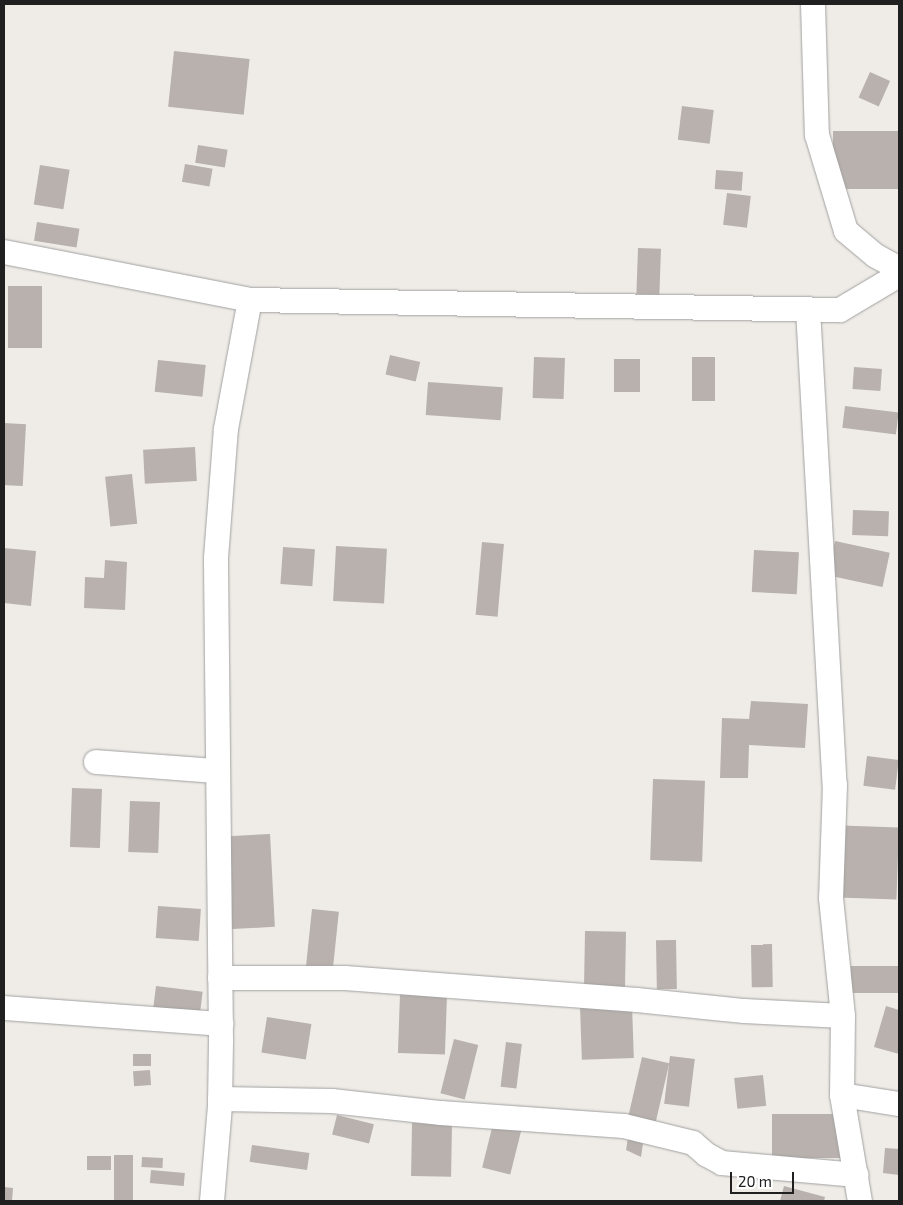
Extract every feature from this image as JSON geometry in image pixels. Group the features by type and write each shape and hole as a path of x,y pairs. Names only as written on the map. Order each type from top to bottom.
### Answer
{"street":[{"path":"813,4 817,135 846,231 876,256 899,269"},
{"path":"4,252 250,300 840,310 899,274"},
{"path":"212,1201 220,1098 221,1024 216,558 226,429 250,300"},
{"path":"808,309 835,785 831,898 843,1016 842,1095 860,1201"},
{"path":"96,762 217,771"},
{"path":"220,978 345,978 637,1000 744,1011 843,1016"},
{"path":"4,1008 221,1024"},
{"path":"842,1095 899,1104"},
{"path":"220,1098 332,1101 441,1112 624,1126 693,1143 707,1155 722,1163 856,1175"}],"building":[{"path":"174,51 250,59 244,115 168,107"},
{"path":"870,72 890,81 879,107 859,98"},
{"path":"682,106 714,110 710,144 678,140"},
{"path":"833,131 899,131 899,189 833,189"},
{"path":"198,145 228,150 225,167 195,163"},
{"path":"185,164 213,169 209,187 182,182"},
{"path":"40,165 70,170 63,209 34,205"},
{"path":"716,170 743,172 742,191 715,189"},
{"path":"727,193 751,196 747,228 723,225"},
{"path":"37,222 79,229 76,247 34,241"},
{"path":"638,248 661,249 659,295 636,294"},
{"path":"8,286 42,286 42,348 8,348"},
{"path":"390,355 420,362 416,381 386,374"},
{"path":"534,357 565,358 564,399 533,398"},
{"path":"692,357 715,357 715,401 692,401"},
{"path":"614,359 640,359 640,392 614,392"},
{"path":"158,360 206,365 202,397 155,392"},
{"path":"854,367 882,369 880,391 852,389"},
{"path":"428,382 503,387 501,420 426,415"},
{"path":"845,406 899,413 896,434 842,428"},
{"path":"4,423 26,424 23,486 4,485"},
{"path":"195,447 197,481 145,484 143,450"},
{"path":"132,474 137,524 110,527 105,477"},
{"path":"853,510 889,511 888,536 852,535"},
{"path":"835,541 890,553 882,587 828,575"},
{"path":"482,542 504,544 498,617 476,615"},
{"path":"336,546 387,549 384,604 333,601"},
{"path":"283,547 315,549 312,586 280,584"},
{"path":"4,548 36,551 31,606 4,603"},
{"path":"754,550 799,552 797,594 752,592"},
{"path":"105,560 127,562 125,610 84,608 85,577 104,578"},
{"path":"751,701 808,704 805,748 749,745 748,778 720,778 722,718 749,719"},
{"path":"867,756 899,760 895,790 863,786"},
{"path":"653,779 705,781 702,862 650,860"},
{"path":"72,788 102,789 100,848 70,847"},
{"path":"130,801 160,802 158,853 128,852"},
{"path":"827,825 899,828 896,899 824,897"},
{"path":"270,834 275,927 224,930 219,837"},
{"path":"158,906 201,909 199,941 156,938"},
{"path":"312,909 339,912 333,971 306,969"},
{"path":"585,931 626,932 625,990 584,989"},
{"path":"656,940 676,940 677,989 657,989"},
{"path":"751,944 772,944 773,987 752,987"},
{"path":"851,966 899,966 899,993 851,993"},
{"path":"156,986 203,992 199,1019 153,1013"},
{"path":"400,994 447,996 445,1055 398,1053"},
{"path":"632,1005 634,1058 582,1060 580,1007"},
{"path":"886,1006 899,1010 899,1054 874,1047"},
{"path":"267,1017 311,1024 306,1060 261,1053"},
{"path":"454,1039 478,1045 465,1099 440,1093"},
{"path":"506,1042 522,1044 516,1089 501,1087"},
{"path":"133,1054 151,1054 151,1066 133,1066"},
{"path":"670,1056 695,1059 689,1107 664,1104"},
{"path":"642,1057 669,1063 656,1123 628,1116"},
{"path":"150,1070 151,1085 134,1086 133,1071"},
{"path":"763,1075 766,1106 737,1109 734,1078"},
{"path":"772,1114 843,1114 843,1158 772,1158"},
{"path":"337,1115 374,1124 369,1144 332,1134"},
{"path":"494,1120 522,1127 510,1175 482,1168"},
{"path":"412,1123 452,1124 451,1177 411,1176"},
{"path":"629,1131 644,1137 641,1157 626,1150"},
{"path":"252,1145 309,1153 307,1170 250,1162"},
{"path":"885,1148 899,1149 899,1175 883,1173"},
{"path":"114,1155 133,1155 133,1201 114,1201"},
{"path":"87,1156 111,1156 111,1170 87,1170"},
{"path":"142,1157 163,1158 162,1168 141,1167"},
{"path":"151,1170 185,1173 184,1186 150,1183"},
{"path":"784,1186 825,1197 824,1201 780,1201"},
{"path":"4,1187 13,1188 12,1201 4,1201"}]}
